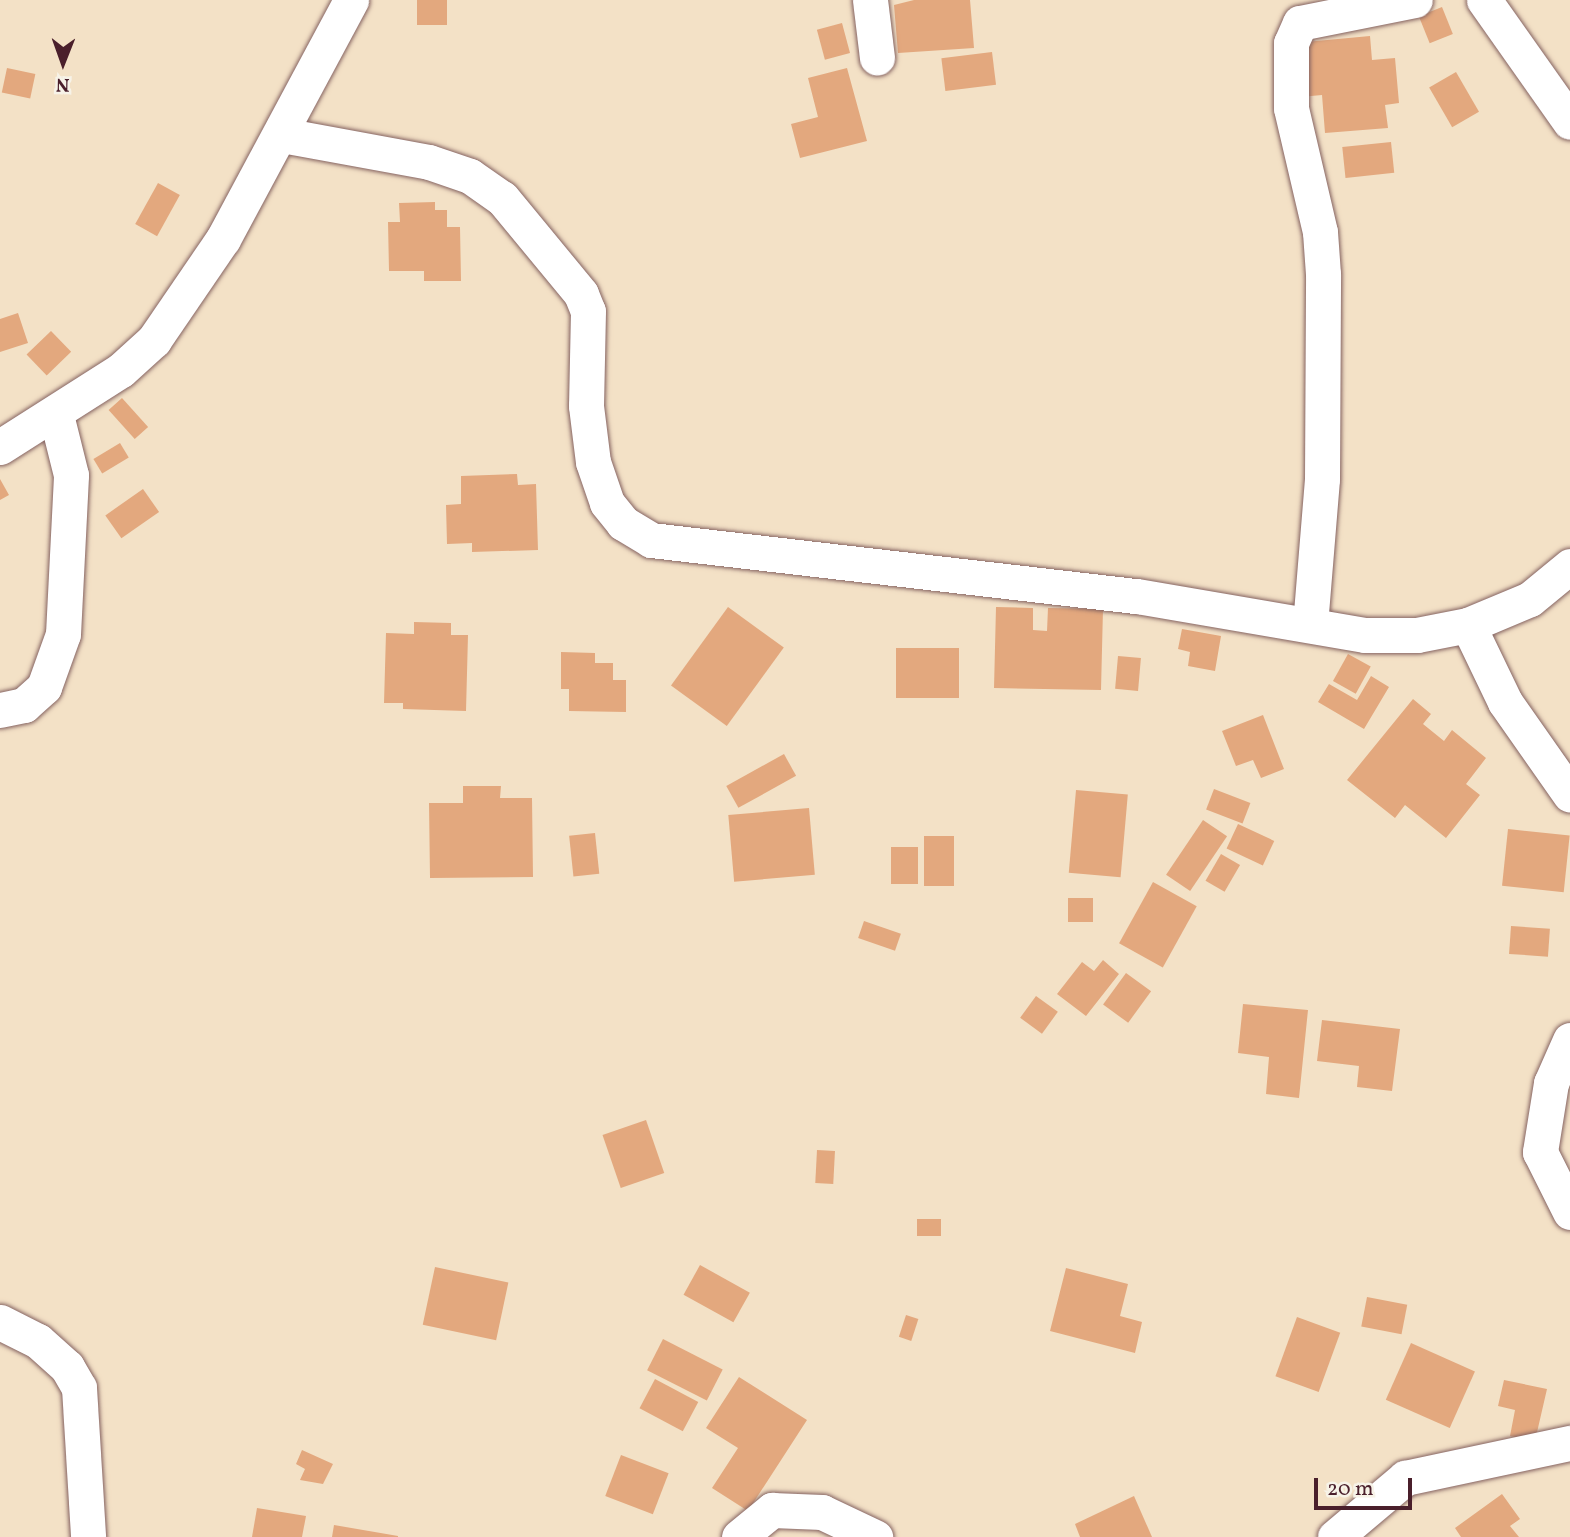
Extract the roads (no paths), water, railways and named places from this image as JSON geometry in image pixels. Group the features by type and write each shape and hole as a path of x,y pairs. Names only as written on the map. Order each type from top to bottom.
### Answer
{"street":[{"path":"0,447 56,415 155,340 223,239 282,135 351,0"},
{"path":"870,0 877,58"},
{"path":"1310,625 1321,479 1323,274 1320,232 1292,108 1291,43 1300,23 1415,0"},
{"path":"1484,0 1570,122"},
{"path":"282,135 429,162 470,176 502,198 581,294 588,311 586,405 593,462 607,503 637,534 684,547 1137,596 1310,625 1391,635 1468,625 1530,599 1570,566"},
{"path":"0,710 24,705 44,687 63,634 71,475 56,415"},
{"path":"1468,625 1505,702 1570,795"},
{"path":"1570,1040 1551,1083 1540,1152 1570,1212"},
{"path":"0,1322 38,1340 67,1367 79,1388 88,1537"},
{"path":"1335,1537 1405,1478 1570,1443"},
{"path":"739,1537 772,1510 822,1512 875,1537"}]}
